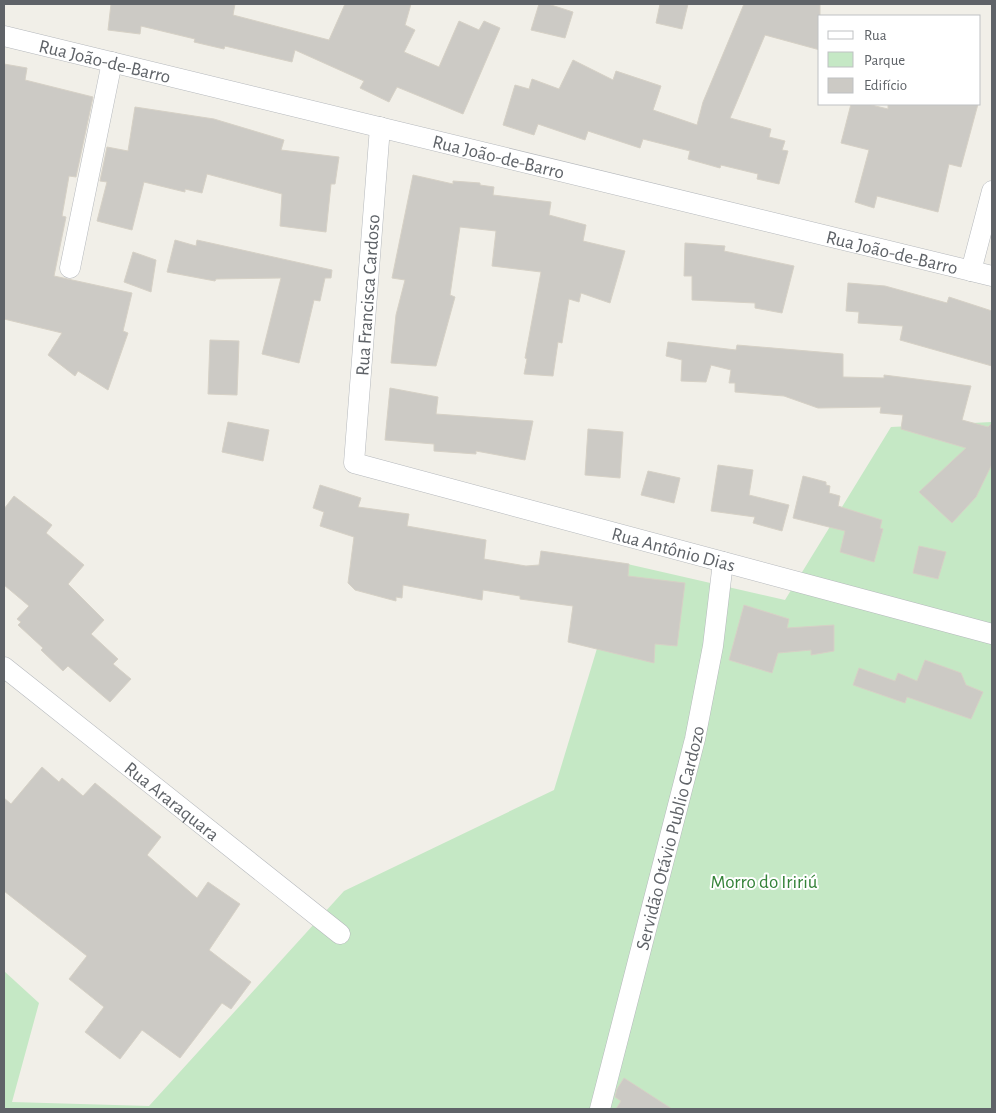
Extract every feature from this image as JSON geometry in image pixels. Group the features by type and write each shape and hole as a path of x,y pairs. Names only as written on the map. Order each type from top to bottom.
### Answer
{"street":[{"name":"Rua João-de-Barro","path":"4,36 992,276"},
{"path":"70,268 112,62"},
{"name":"Rua Francisca Cardoso","path":"354,463 380,127"},
{"path":"971,271 992,191"},
{"name":"Rua Antônio Dias","path":"354,463 992,634"},
{"name":"Servidão Otávio Publio Cardozo","path":"600,1109 699,721 713,646 723,562"},
{"name":"Rua Araraquara","path":"4,667 340,934"}],"green space":[{"name":"Morro do Iririú","path":"992,422 992,1109 4,1109 4,971 39,1003 12,1102 149,1106 344,891 554,790 623,563 785,600 891,427"}],"building":[{"path":"111,4 235,4 233,15 329,40 345,4 411,4 405,25 415,30 404,52 439,67 459,21 479,30 484,21 500,28 463,114 397,87 389,102 360,88 364,81 295,50 292,62 225,46 224,49 194,42 195,39 141,26 140,34 108,30"},
{"path":"539,4 548,4 573,12 565,38 531,30"},
{"path":"660,4 688,4 682,29 656,23"},
{"path":"744,4 820,4 820,15 818,15 818,49 765,35 730,118 771,129 769,137 785,141 782,150 788,151 779,184 757,179 758,174 721,165 720,168 688,159 690,151 643,139 640,148 588,131 585,140 538,124 534,135 503,125 515,85 529,89 532,79 559,89 573,60 613,80 616,71 661,86 653,110 697,125 703,102"},
{"path":"4,64 27,68 25,80 93,97 76,177 69,176 62,216 66,217 54,276 132,293 123,331 128,333 108,390 78,371 75,376 48,355 62,333 4,319"},
{"path":"851,105 871,105 888,109 888,105 978,105 961,167 949,164 938,212 877,196 874,208 855,202 869,150 841,143"},
{"path":"135,107 214,119 284,140 281,150 339,157 335,184 331,184 326,232 280,226 282,194 207,174 202,193 185,189 185,192 144,182 132,230 97,221 107,182 100,181 107,147 128,151"},
{"path":"413,175 453,184 453,181 480,183 480,185 494,187 493,195 551,202 549,215 586,225 583,241 625,251 610,303 581,293 579,302 569,299 562,343 558,342 553,376 524,374 527,359 525,358 541,272 492,266 496,231 460,227 450,295 455,297 436,366 391,363 396,315 405,280 392,278"},
{"path":"175,240 196,246 197,240 332,270 331,278 325,278 320,301 314,300 299,363 262,354 281,278 216,279 215,281 167,272"},
{"path":"685,243 725,246 724,251 794,266 782,313 755,308 755,303 692,300 692,276 684,276"},
{"path":"133,252 156,260 151,292 124,282"},
{"path":"848,283 885,286 947,303 949,297 992,311 992,366 900,340 903,326 858,323 859,312 846,311"},
{"path":"210,340 239,341 237,395 208,394"},
{"path":"668,342 736,350 737,345 843,354 843,377 884,378 884,375 971,386 962,420 988,427 992,423 992,464 976,497 952,523 919,492 966,448 901,429 903,415 880,413 881,407 818,408 784,396 735,392 735,383 729,383 731,370 711,365 706,382 681,381 682,360 666,356"},
{"path":"390,388 438,397 436,414 533,421 525,460 476,451 476,454 434,451 434,444 385,440"},
{"path":"228,422 269,430 263,461 222,452"},
{"path":"588,429 623,432 620,478 585,475"},
{"path":"718,465 753,470 749,495 789,505 782,531 753,523 755,517 711,511"},
{"path":"648,471 680,478 674,503 641,495"},
{"path":"803,476 826,482 826,485 830,486 829,493 840,496 838,506 882,520 880,528 883,529 874,562 840,552 845,531 793,518"},
{"path":"320,485 361,498 358,507 409,514 407,526 486,540 484,559 526,566 539,565 541,551 629,564 628,576 685,583 677,646 655,644 654,663 568,642 573,606 520,599 520,596 483,590 482,600 403,585 402,598 396,597 396,601 355,590 348,583 354,537 320,526 324,512 313,508"},
{"path":"14,496 52,525 46,533 84,565 68,584 104,620 91,634 118,659 113,664 131,679 110,702 68,666 63,671 41,650 43,648 18,625 21,622 17,619 29,606 4,585 4,509"},
{"path":"919,546 946,552 938,579 913,573"},
{"path":"744,605 789,619 787,628 834,625 834,651 811,655 811,650 778,653 772,673 729,660"},
{"path":"925,660 961,673 966,685 983,692 971,719 907,697 905,703 853,685 859,668 895,681 898,673 917,681"},
{"path":"42,767 59,782 62,778 83,796 95,783 161,837 147,855 197,898 208,882 240,904 209,950 251,982 231,1009 222,1003 180,1058 142,1030 120,1059 85,1032 104,1007 69,979 87,956 4,891 4,798 11,804"},
{"path":"624,1078 672,1109 616,1109 621,1101 615,1097 617,1089"}]}
